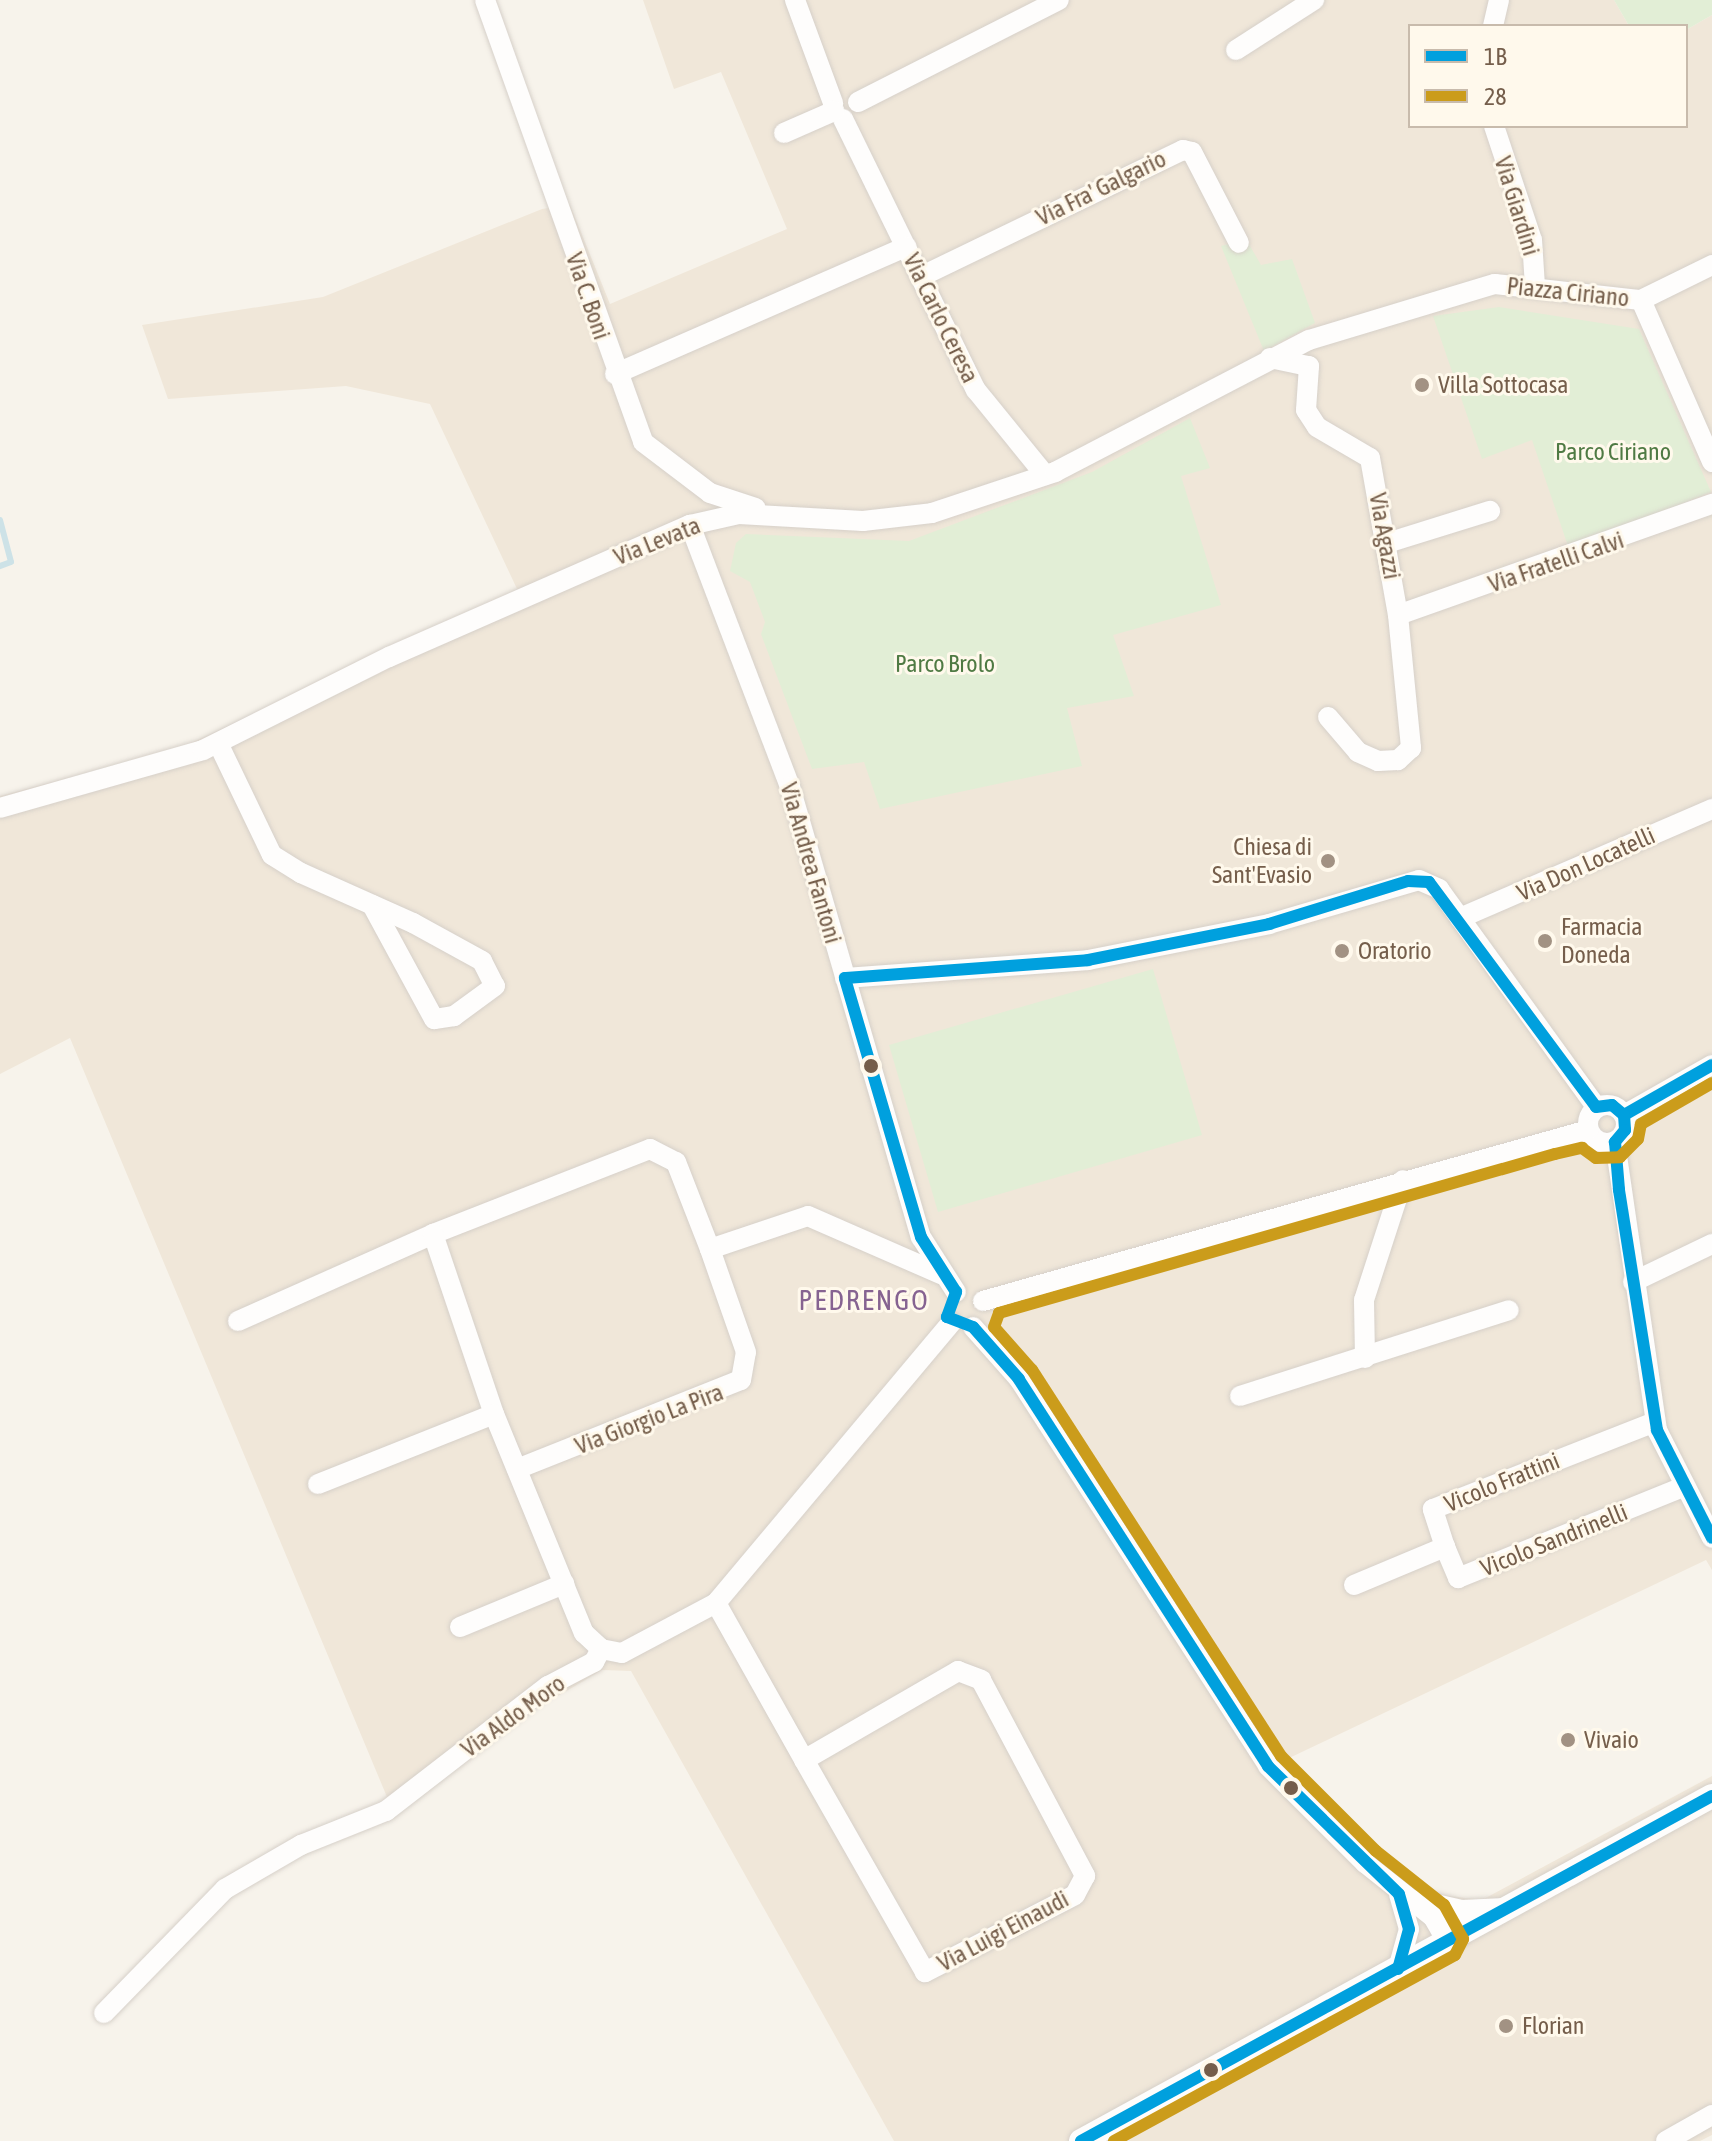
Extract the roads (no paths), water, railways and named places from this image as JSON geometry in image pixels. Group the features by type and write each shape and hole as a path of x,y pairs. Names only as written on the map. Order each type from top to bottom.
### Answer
{"street":[{"name":"Via C. Boni","path":"485,0 615,374 656,458 728,502 779,514"},
{"name":"Via Carlo Ceresa","path":"795,0 827,77 846,105 860,146 906,247 976,390 1045,475"},
{"path":"784,133 881,92 1059,0"},
{"path":"1236,50 1314,0"},
{"path":"1493,24 1499,0"},
{"name":"Via Giardini","path":"1495,128 1532,240 1535,286"},
{"name":"Via Fra' Galgario","path":"920,277 1183,150 1192,152 1239,243"},
{"path":"615,374 906,247"},
{"path":"1712,265 1641,300 1712,462"},
{"name":"Piazza Ciriano","path":"1322,335 1495,284 1641,300"},
{"path":"1270,358 1309,366 1322,335"},
{"name":"Via Levata","path":"0,808 218,743 389,657 690,525 779,514 900,520 1045,475 1270,358 1322,335"},
{"name":"Via Agazzi","path":"1309,366 1306,410 1317,427 1370,458 1398,615 1411,748 1398,760 1378,761 1358,752 1328,717"},
{"name":"Via Fratelli Calvi","path":"1398,615 1712,504"},
{"path":"1387,543 1490,511"},
{"name":"Via Andrea Fantoni","path":"690,525 790,787 921,1237 941,1274 956,1292"},
{"path":"218,743 272,855 372,905 482,961 495,986 454,1016 434,1019 372,905"},
{"name":"Via Don Locatelli","path":"1460,918 1712,809"},
{"path":"845,978 1088,960 1269,924 1408,881 1439,889 1596,1107"},
{"path":"1624,1115 1712,1065"},
{"path":"1596,1107 1612,1105 1624,1115 1625,1130 1615,1142 1655,1422 1681,1488 1706,1512 1712,1538"},
{"path":"1588,1130 1596,1107"},
{"path":"1588,1130 1599,1142 1615,1142"},
{"path":"983,1301 1588,1130"},
{"name":"Via Giorgio La Pira","path":"238,1321 433,1234 650,1149 676,1162 746,1352 741,1380 517,1469"},
{"path":"1365,1358 1364,1300 1403,1180"},
{"path":"710,1249 808,1216 941,1274"},
{"path":"433,1234 494,1414 584,1633 601,1649 622,1653 716,1603 951,1323"},
{"path":"1633,1282 1712,1244"},
{"path":"951,1323 947,1302 956,1292 968,1290 983,1301"},
{"path":"973,1327 983,1316 983,1301"},
{"path":"1240,1396 1509,1310"},
{"path":"951,1323 973,1327 1019,1379 1268,1766 1399,1894 1433,1917 1447,1941"},
{"path":"318,1484 494,1414"},
{"name":"Vicolo Frattini","path":"1354,1585 1445,1547 1433,1509 1655,1422"},
{"name":"Vicolo Sandrinelli","path":"1445,1547 1458,1578 1681,1488"},
{"path":"460,1627 564,1584"},
{"name":"Via Luigi Einaudi","path":"716,1603 804,1760 925,1972 1075,1895 1085,1876 981,1680 958,1671 804,1760"},
{"name":"Via Aldo Moro","path":"104,2013 225,1889 301,1845 386,1811 548,1686 594,1662 601,1649"},
{"path":"1081,2141 1712,1796"},
{"path":"1399,1894 1462,1910 1512,1907"},
{"path":"1398,1969 1409,1929 1399,1894"},
{"path":"1666,2141 1712,2115"}],"waterway":[{"path":"0,520 11,562 0,566"}],"place":[{"name":"Villa Sottocasa","path":"1422,385"},
{"name":"Chiesa di Sant'Evasio","path":"1328,861"},
{"name":"Farmacia Doneda","path":"1545,941"},
{"name":"Oratorio","path":"1342,951"},
{"name":"Vivaio","path":"1568,1740"},
{"name":"Florian","path":"1506,2026"}],"district":[{"name":"PEDRENGO","path":"864,1300"}],"park label":[{"name":"Parco Ciriano","path":"1613,452"},
{"name":"Parco Brolo","path":"945,664"}]}
